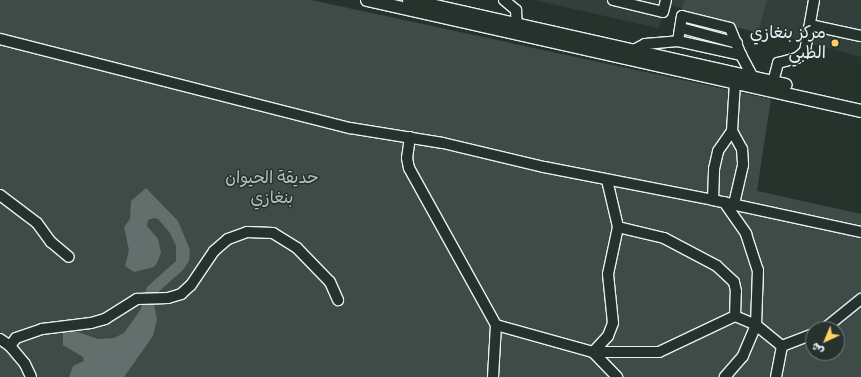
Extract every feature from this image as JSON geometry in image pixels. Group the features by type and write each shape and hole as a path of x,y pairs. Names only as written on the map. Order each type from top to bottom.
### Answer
{"main road":[{"path":"367,0 632,51 752,76 861,102"},
{"path":"409,0 735,82 861,111"}],"lane":[{"path":"504,0 516,10 517,28"},
{"path":"613,0 663,12 666,0"},
{"path":"773,82 778,64 797,58 805,51 814,0"},
{"path":"678,41 682,16 726,27 732,31 752,76"},
{"path":"810,25 861,36"},
{"path":"0,39 350,128 410,137 607,180 713,200 861,232"},
{"path":"632,51 645,44 678,41 742,55"},
{"path":"713,200 714,169 718,151 732,132 735,82"},
{"path":"725,377 743,356 756,325 758,270 755,254 746,234 729,204 743,165 742,149 732,132"},
{"path":"410,137 407,158 409,168 496,325 493,377"},
{"path":"593,352 608,336 613,323 607,280 618,227 607,180"},
{"path":"0,195 37,223 51,242 69,257"},
{"path":"618,227 664,238 718,266 734,282 736,291 735,316"},
{"path":"10,346 16,338 42,329 91,323 105,319 141,298 162,298 181,294 191,285 214,251 228,239 247,232 273,233 297,248 330,282 338,300"},
{"path":"834,321 861,299"},
{"path":"496,325 593,352 660,352 735,316 756,325 782,346"},
{"path":"782,346 805,337"},
{"path":"0,339 10,346 25,364 32,377"},
{"path":"776,377 782,346"},
{"path":"593,352 617,377"}],"shaded area":[{"name":"مركز بنغازي الطبي","path":"534,0 861,0 861,57 670,5 658,28"},
{"path":"146,188 178,221 190,250 189,261 183,270 157,293 154,305 157,319 153,336 124,377 69,377 73,366 84,361 83,357 63,345 63,333 67,330 75,331 98,339 114,338 124,333 141,309 147,287 176,261 176,246 170,233 158,219 154,218 148,220 147,226 158,239 161,253 157,263 154,267 134,272 125,266 129,250 124,227 130,219 131,201"}],"green space":[{"name":"حديقة الحيوان بنغازي","path":"0,0 311,0 771,99 757,191 861,214 861,377 0,377"},
{"path":"684,0 767,0 758,33 681,12"}],"place":[{"name":"مركز بنغازي الطبي","path":"835,43"}]}
